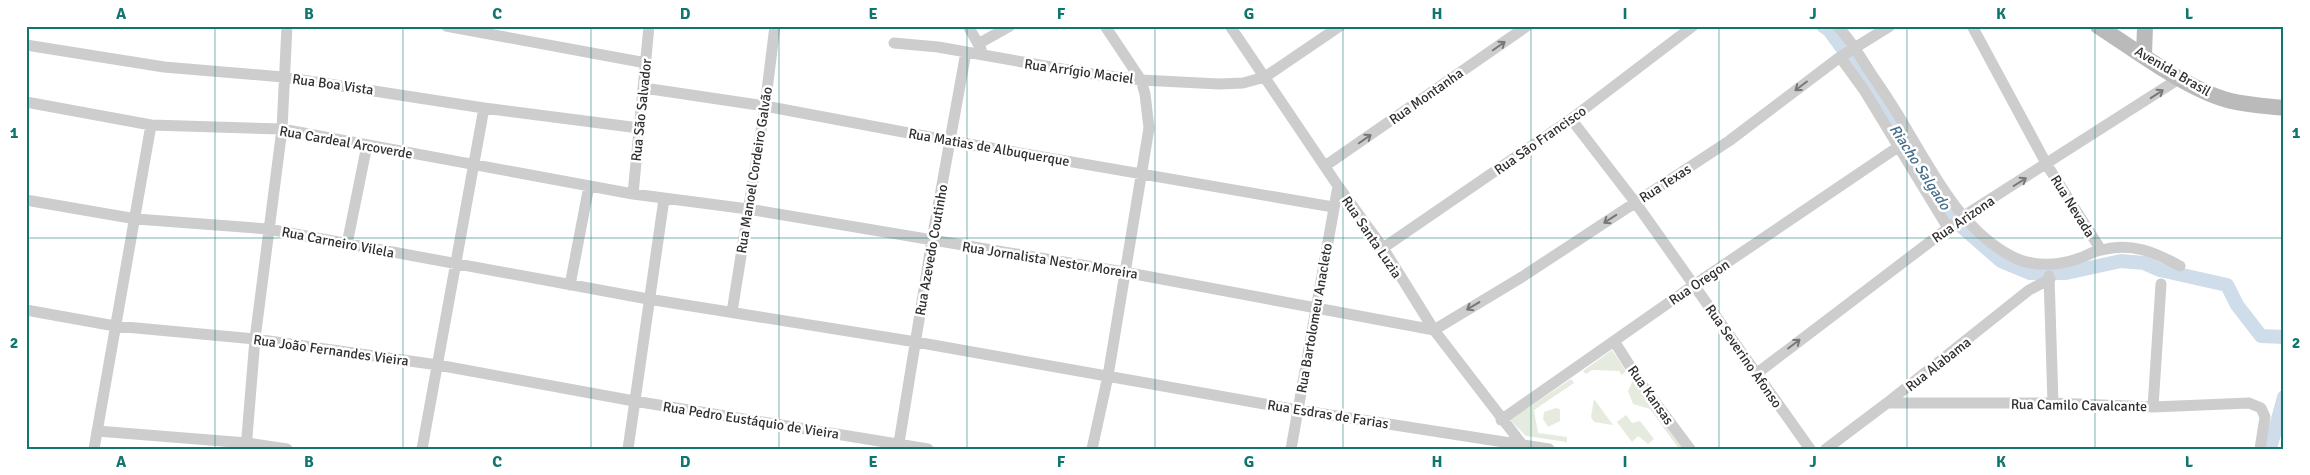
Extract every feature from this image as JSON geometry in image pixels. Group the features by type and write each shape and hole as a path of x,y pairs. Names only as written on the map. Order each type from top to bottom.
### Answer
{"street":[{"path":"247,446 255,340 282,129 283,77 287,26"},
{"path":"446,26 492,31 646,64"},
{"name":"Rua São Salvador","path":"633,194 649,26"},
{"name":"Rua Manoel Cordeiro Galvão","path":"732,312 765,106 774,26"},
{"path":"968,26 985,56"},
{"path":"978,44 1010,26"},
{"path":"1092,449 1108,376 1149,128 1145,94 1141,80 1105,26"},
{"name":"Rua Santa Luzia","path":"1230,26 1382,248 1434,330 1501,420 1521,443"},
{"name":"Rua Arrígio Maciel","path":"894,43 966,52 1030,64 1141,80 1243,84 1265,77 1340,26"},
{"name":"Rua Montanha","path":"1325,166 1527,26"},
{"name":"Rua São Francisco","path":"1382,248 1571,119 1693,26"},
{"name":"Rua Nevada","path":"1836,26 1854,47 1893,105 1934,176 1962,217 2013,257 2027,262 2041,264 2063,263 2101,250 2047,165 1972,26"},
{"name":"Rua Texas","path":"1434,330 1522,277 1729,141 1840,56 1890,26"},
{"name":"Avenida Brasil","path":"2098,26 2180,78 2212,94 2230,101 2284,108"},
{"path":"2144,55 2145,26"},
{"name":"Rua Boa Vista","path":"26,45 164,67 283,77 484,108 639,128"},
{"name":"Rua Azevedo Coutinho","path":"899,446 932,240 966,52"},
{"path":"1840,56 1864,90 1949,227"},
{"name":"Rua Arizona","path":"1756,374 1962,217 2047,165 2180,78"},
{"name":"Rua Matias de Albuquerque","path":"644,88 765,106 951,141 1333,207"},
{"name":"Rua Cardeal Arcoverde","path":"26,102 151,125 282,129 664,199"},
{"path":"422,449 484,108"},
{"name":"Rua Severino Afonso","path":"1571,119 1635,202 1810,449"},
{"path":"94,449 136,219 151,125"},
{"path":"347,244 367,145"},
{"name":"Rua Oregon","path":"1501,420 1694,285 1898,147"},
{"path":"570,285 589,186"},
{"name":"Rua Bartolomeu Anacleto","path":"1291,449 1338,186"},
{"path":"628,449 648,299 664,199"},
{"name":"Rua Jornalista Nestor Moreira","path":"664,199 748,209 1124,272 1434,330"},
{"name":"Rua Carneiro Vilela","path":"26,200 136,219 268,229 648,299 916,342"},
{"path":"2101,250 2123,248 2150,250 2180,266"},
{"name":"Rua Alabama","path":"1826,449 2029,290 2050,278 2053,403"},
{"path":"2153,407 2161,284"},
{"name":"Rua João Fernandes Vieira","path":"26,310 115,326 255,340 438,365 634,401"},
{"name":"Rua Kansas","path":"1614,341 1640,382 1690,449"},
{"name":"Rua Esdras de Farias","path":"916,342 1486,444 1521,443 1549,449"},
{"name":"Rua Pedro Eustáquio de Vieira","path":"634,401 899,446 928,449"},
{"name":"Rua Camilo Cavalcante","path":"1887,403 2053,403 2153,407 2249,403 2261,408 2265,417 2260,449"},
{"path":"97,431 287,449"}],"shaded area":[{"path":"1612,350 1626,371 1622,375 1619,371 1592,370 1586,374 1583,371"},
{"path":"1571,379 1574,383 1534,410 1538,433 1567,437 1567,442 1526,436 1510,420"},
{"path":"1633,380 1686,449 1679,449 1650,409 1633,404 1628,391"},
{"path":"1594,399 1613,425 1594,422 1591,417"},
{"path":"1556,408 1560,409 1560,421 1548,427 1543,419 1544,412"},
{"path":"1626,415 1632,423 1640,421 1654,439 1648,444 1638,436 1632,442 1617,422"}],"waterway":[{"name":"Riacho Salgado","path":"1823,26 1829,30 1843,49 1949,213 2001,261 2030,273 2066,273 2121,261 2144,263 2160,270 2227,285 2237,305 2261,336 2284,337"},
{"name":"Riacho Salgado","path":"2270,449 2284,397"}]}
